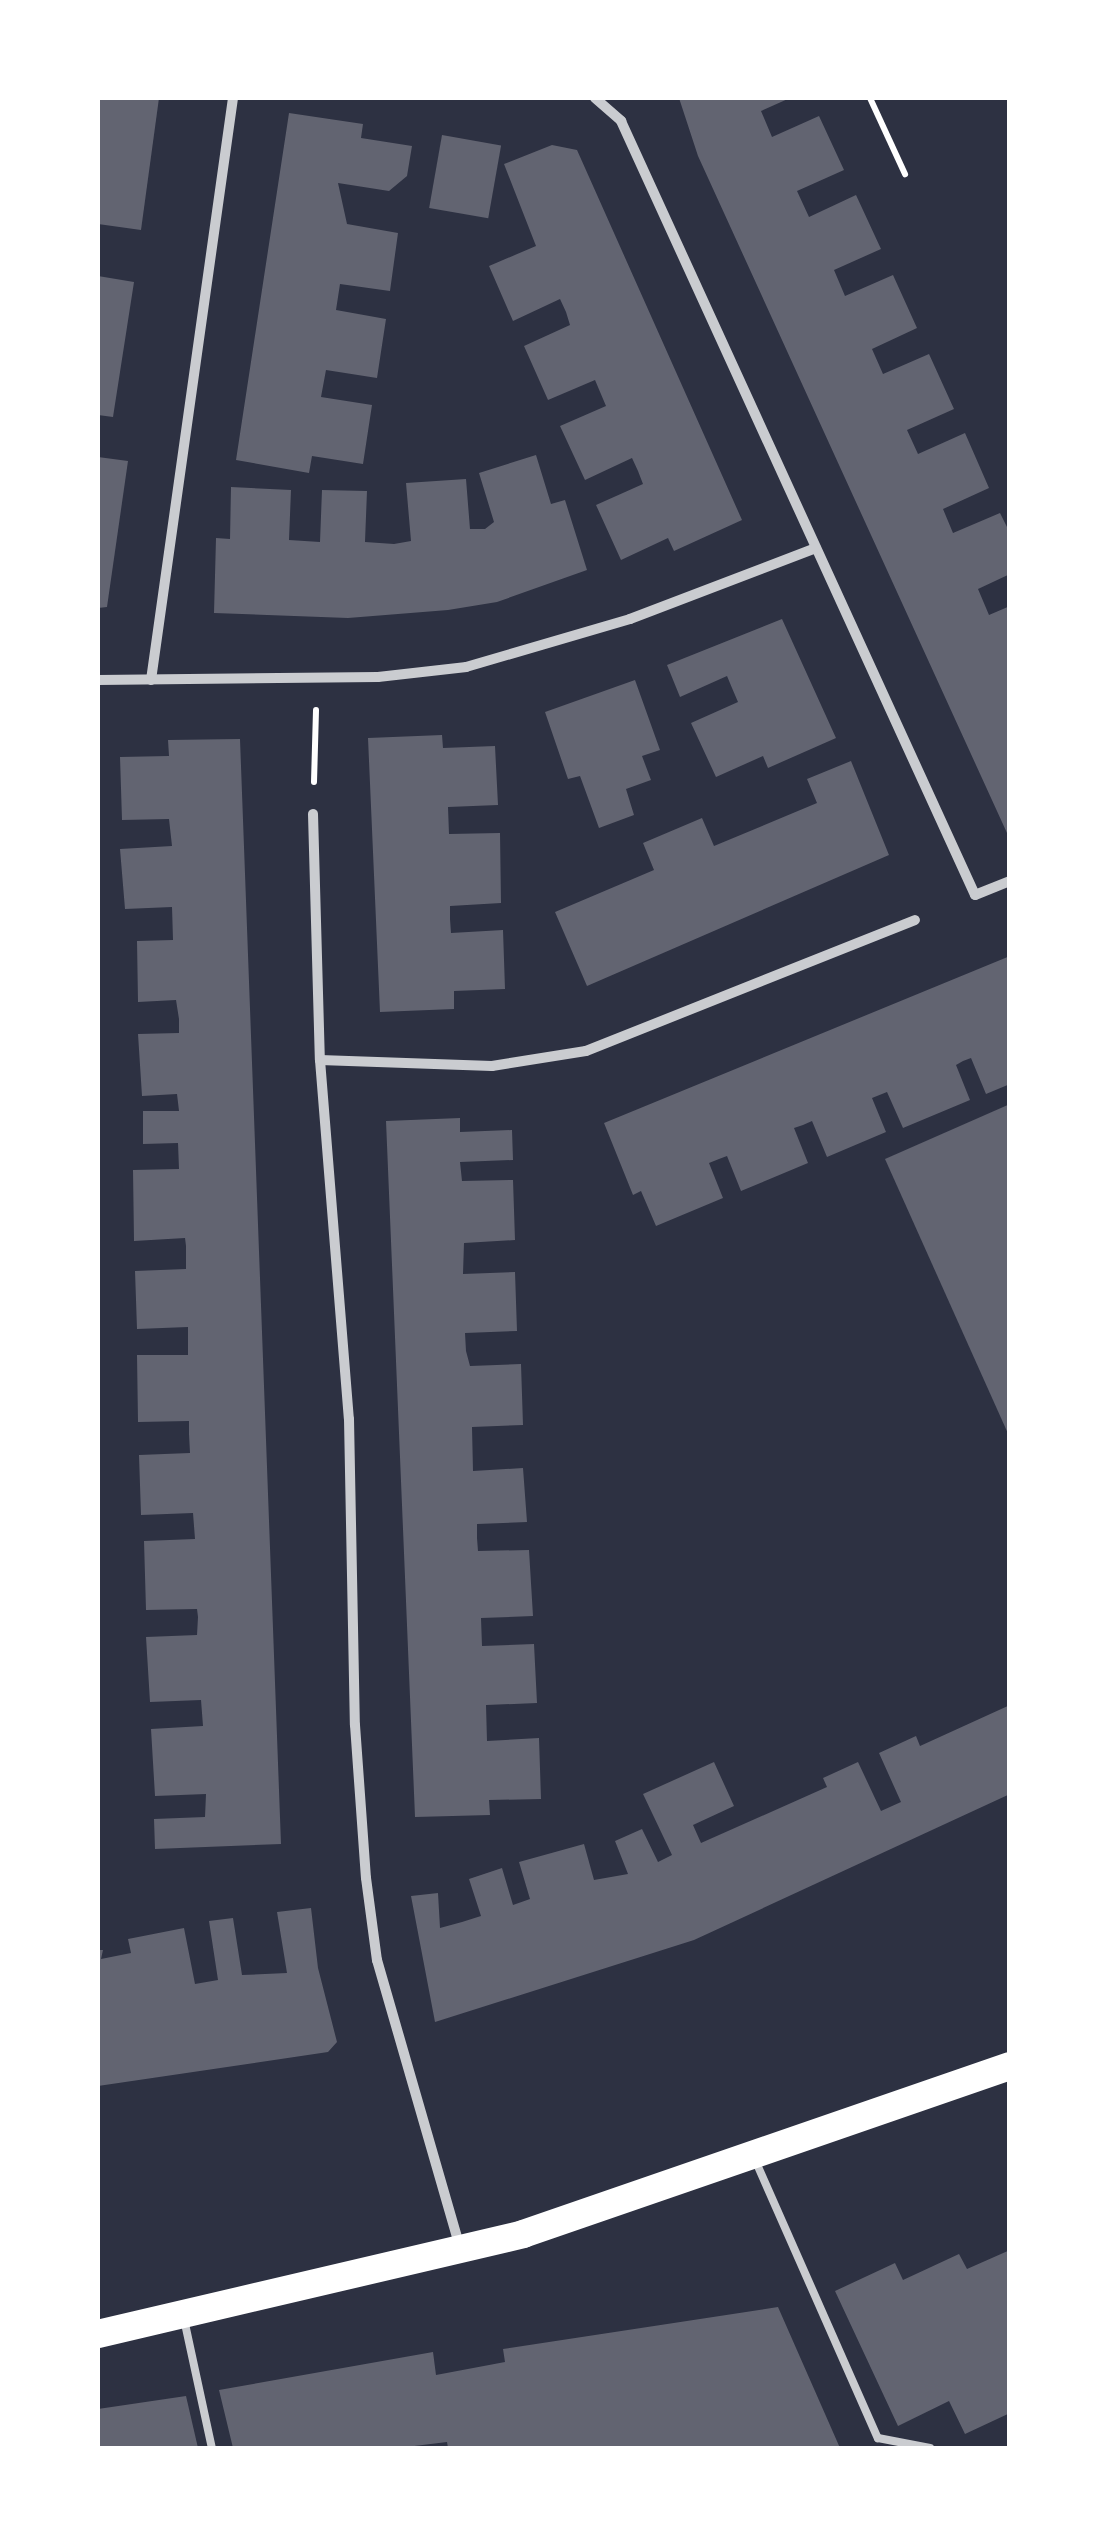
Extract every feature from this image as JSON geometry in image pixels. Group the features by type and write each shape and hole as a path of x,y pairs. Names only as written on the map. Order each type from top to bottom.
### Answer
{"highway":[{"path":"98,2334 461,2250 755,2159 1010,2066"}],"street":[{"path":"151,680 232,98"},
{"path":"595,98 621,121 975,895 1010,880"},
{"path":"98,680 316,678 466,667 630,619 816,548"},
{"path":"313,814 320,1060 348,1419 355,1724 366,1878 377,1960 461,2250"},
{"path":"320,1060 492,1066 586,1051 915,920"}],"lane":[{"path":"755,2159 878,2438 930,2448"},
{"path":"183,2314 212,2448"}],"path":[{"path":"870,98 905,174"},
{"path":"313,814 316,678"}],"building":[{"path":"98,98 159,98 141,230 98,224"},
{"path":"679,98 790,98 761,111 772,137 819,116 844,170 797,191 809,217 856,195 881,249 834,270 845,296 893,275 917,328 872,349 883,374 929,354 954,409 907,430 918,454 965,433 989,488 943,509 953,533 1000,513 1010,533 1010,574 978,589 989,615 1010,606 1007,833 698,156"},
{"path":"289,113 363,124 361,138 412,146 407,176 389,191 338,183 347,224 398,233 390,291 340,284 336,310 386,319 377,378 326,370 321,397 372,405 363,464 312,456 309,473 236,460"},
{"path":"442,135 501,145 488,218 429,208"},
{"path":"552,145 577,150 742,520 674,551 668,538 621,560 596,505 643,484 638,471 632,458 585,480 560,426 606,406 595,380 548,400 524,346 570,325 566,312 560,299 513,321 489,266 536,246 504,164"},
{"path":"98,276 134,282 113,417 98,415"},
{"path":"536,455 551,504 565,500 587,570 497,602 448,610 348,618 214,613 216,538 230,539 231,487 291,490 289,540 320,542 322,490 367,491 365,542 394,544 411,541 406,483 466,479 470,529 485,529 494,522 479,473"},
{"path":"98,457 128,461 107,607 98,608"},
{"path":"782,619 836,738 768,768 763,756 716,777 691,723 738,702 727,676 680,697 667,665"},
{"path":"635,680 660,750 642,756 651,780 626,789 634,815 599,828 580,776 568,779 545,712"},
{"path":"442,735 443,748 495,746 498,805 448,807 449,834 500,833 501,903 450,906 450,919 451,933 503,930 505,989 454,991 454,1009 380,1012 368,738"},
{"path":"240,739 281,1844 155,1849 154,1819 205,1817 206,1794 155,1796 151,1729 203,1726 201,1700 150,1702 146,1637 197,1635 198,1617 197,1609 146,1610 144,1541 195,1539 193,1513 141,1515 139,1455 190,1453 189,1421 138,1422 137,1355 188,1355 188,1327 137,1329 135,1271 186,1269 186,1246 185,1238 134,1241 133,1170 179,1169 178,1143 143,1144 143,1111 179,1111 177,1094 142,1096 138,1034 179,1033 179,1019 176,1000 138,1002 137,941 173,940 172,907 125,909 120,849 172,846 169,819 122,820 120,757 169,756 168,740"},
{"path":"851,761 889,855 587,986 555,912 654,870 643,843 702,818 714,846 817,803 807,779"},
{"path":"1010,956 1010,1084 986,1094 971,1058 963,1061 956,1065 970,1100 903,1128 887,1092 872,1098 886,1132 827,1157 812,1121 794,1128 808,1163 741,1191 727,1156 709,1163 723,1198 656,1226 641,1191 633,1195 604,1123"},
{"path":"1010,1104 1010,1438 885,1159"},
{"path":"460,1118 460,1132 512,1130 513,1160 460,1162 462,1181 513,1180 515,1240 464,1243 463,1274 515,1272 517,1331 465,1333 470,1366 521,1364 523,1425 472,1427 473,1471 523,1468 527,1522 477,1524 477,1538 478,1551 529,1550 533,1616 481,1618 482,1646 534,1644 537,1703 486,1705 487,1741 539,1738 541,1799 489,1800 490,1815 415,1817 386,1121"},
{"path":"1010,1705 1010,1794 694,1940 435,2022 411,1896 438,1893 440,1928 481,1916 469,1879 502,1868 513,1905 530,1899 519,1862 584,1844 594,1880 628,1874 615,1841 642,1829 658,1862 672,1855 643,1794 714,1762 734,1806 693,1825 701,1843 827,1787 823,1778 858,1762 881,1811 901,1802 879,1753 916,1736 920,1746"},
{"path":"311,1908 318,1968 337,2042 328,2052 98,2086 98,1950 103,1950 101,1959 131,1953 128,1939 184,1928 195,1984 218,1980 209,1921 233,1918 242,1975 287,1973 277,1912"},
{"path":"1010,2250 1010,2413 965,2434 949,2401 898,2426 835,2291 895,2263 903,2280 959,2254 967,2269"},
{"path":"778,2307 840,2448 448,2448 447,2442 398,2448 233,2448 219,2390 433,2352 436,2375 505,2362 503,2349"},
{"path":"186,2396 198,2448 98,2448 98,2409"}]}
